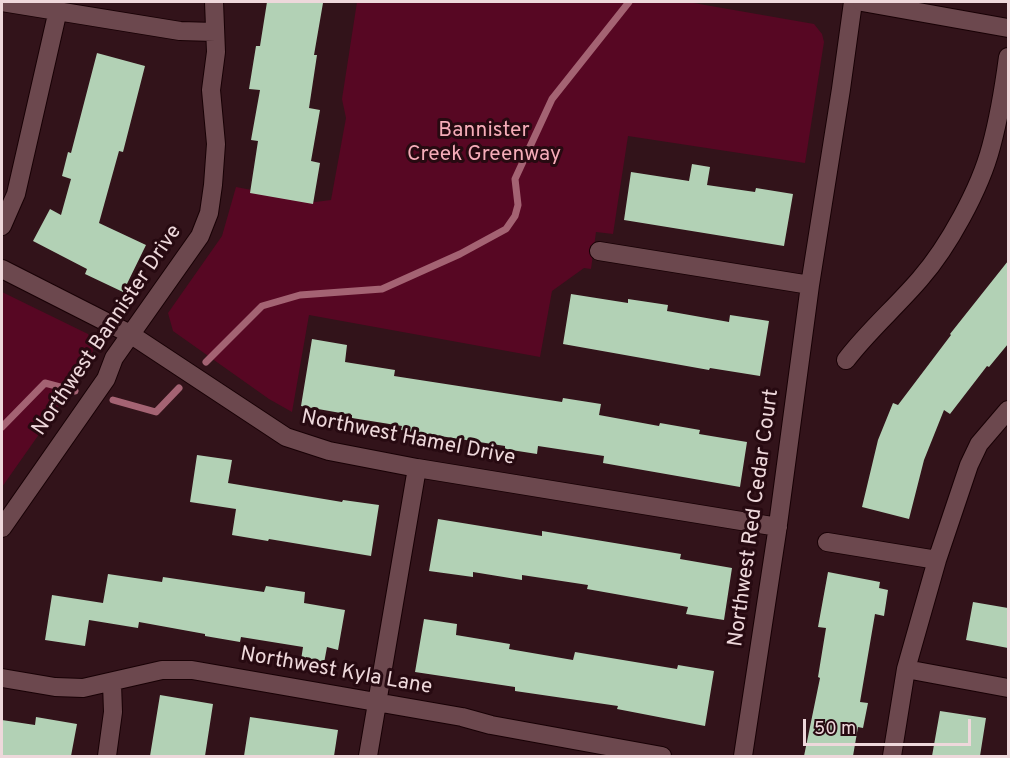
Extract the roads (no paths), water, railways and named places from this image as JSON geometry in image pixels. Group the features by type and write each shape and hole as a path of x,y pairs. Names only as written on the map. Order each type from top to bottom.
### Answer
{"street":[{"path":"2,2 180,31 215,32"},
{"name":"Northwest Bannister Drive","path":"2,528 106,379 114,358 130,334 200,236 209,213 216,144 211,90 216,52 214,2"},
{"name":"Northwest Red Cedar Court","path":"743,756 853,2"},
{"path":"862,2 1008,28"},
{"path":"2,226 16,194 58,10"},
{"path":"846,360 861,340 921,278 962,215 977,186 991,148 1008,57"},
{"path":"599,251 810,285"},
{"name":"Northwest Hamel Drive","path":"2,269 130,334 286,437 329,451 417,468 778,526"},
{"path":"892,756 906,669 937,560 969,465 979,444 1005,420"},
{"path":"368,756 417,468"},
{"path":"827,542 937,560"},
{"path":"906,669 1008,688"},
{"name":"Northwest Kyla Lane","path":"2,678 55,687 83,688 140,673 192,670 378,702 662,756"},
{"path":"107,756 113,712 112,682"}],"waterway":[{"path":"206,362 262,306 300,295 382,289 460,254 506,229 515,216 518,205 515,179 552,99 629,2"},
{"path":"2,427 45,383 75,391"},
{"path":"113,400 156,412 179,388"}],"park label":[{"name":"Bannister Creek Greenway","path":"484,144"}]}
